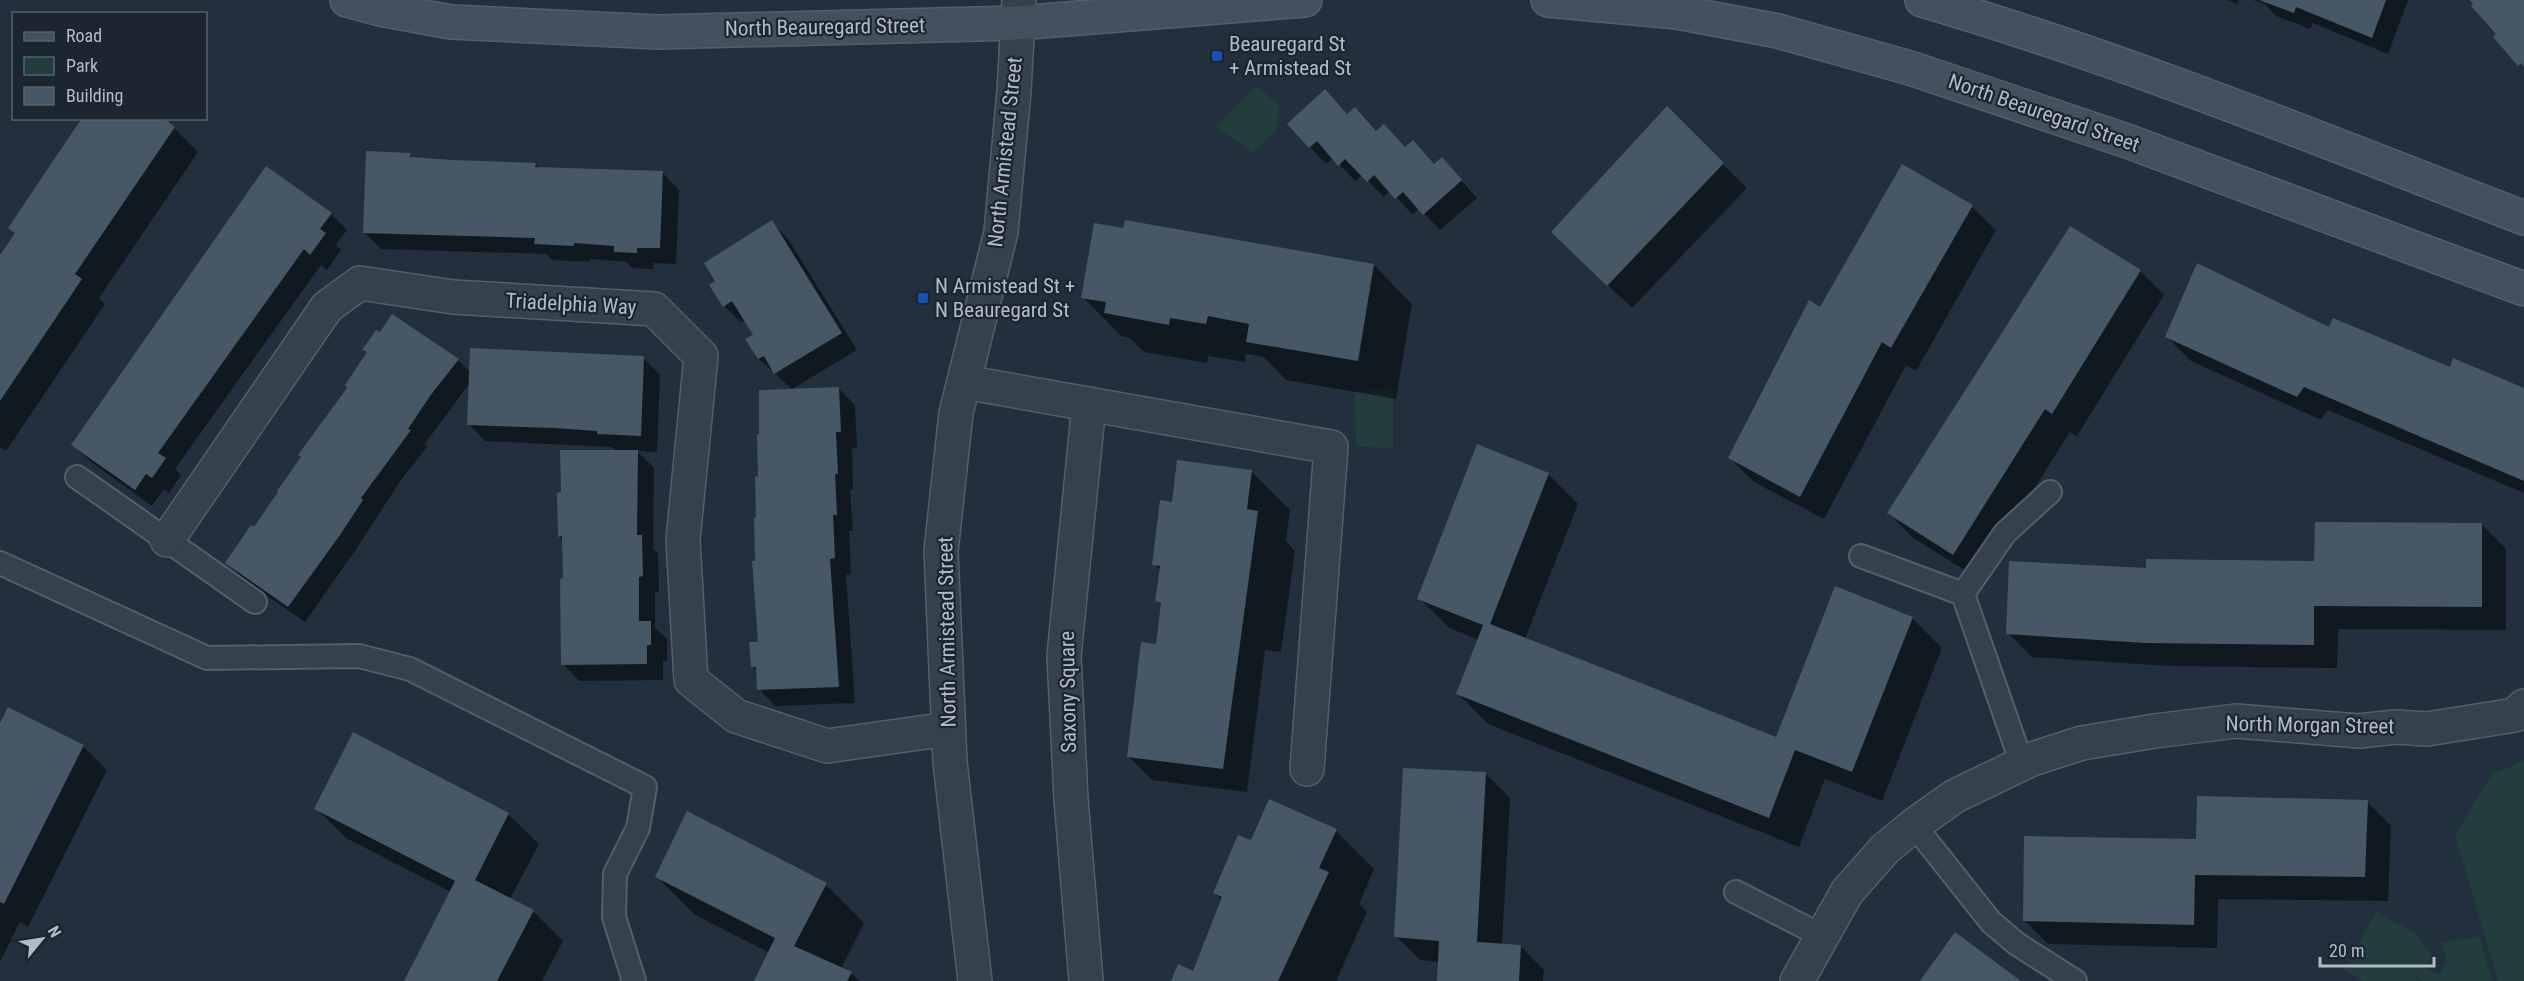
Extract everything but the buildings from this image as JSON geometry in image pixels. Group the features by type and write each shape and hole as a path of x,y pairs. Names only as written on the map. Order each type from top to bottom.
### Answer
{"main road":[{"name":"North Beauregard Street","path":"347,0 380,9 451,22 635,31 1305,0"},
{"name":"North Beauregard Street","path":"1548,0 1677,12 1778,31 1910,68 2127,141 2524,289"},
{"path":"1922,0 2023,30 2161,78 2524,218"}],"street":[{"name":"North Armistead Street","path":"975,981 948,729 941,551 956,413 1001,232 1014,91 1018,12"},
{"name":"Triadelphia Way","path":"167,540 327,307 360,283 453,297 654,309 701,356 683,540 691,680 736,716 827,746 948,729"},
{"path":"964,382 1331,447 1308,769"},
{"name":"Saxony Square","path":"1086,981 1071,798 1064,656 1089,404"},
{"name":"North Morgan Street","path":"1797,981 1824,937 1847,892 1886,849 1914,825 1955,796 2022,764 2082,743 2155,730 2236,721 2359,731 2395,727 2427,729 2515,715 2524,706"}],"lane":[{"path":"77,477 255,602"},
{"path":"1963,594 2005,533 2050,492"},
{"path":"1861,556 1963,594"},
{"path":"0,564 207,658 359,656 410,669 645,787 638,828 615,874 614,917 634,981"},
{"path":"1963,594 2022,764"},
{"path":"1914,825 1991,922 2017,944 2075,981"},
{"path":"1736,892 1824,937"}],"green space":[{"path":"1257,86 1279,105 1277,131 1252,153 1216,126"},
{"path":"1393,388 1393,449 1356,446 1355,392"},
{"path":"2524,761 2524,981 2498,981 2455,835 2492,774"},
{"path":"2376,912 2416,933 2432,956 2425,968 2439,975 2447,960 2441,942 2480,937 2492,981 2422,981 2418,979 2417,981 2363,981 2344,970"}],"place":[{"name":"Beauregard St + Armistead St","path":"1217,56"},
{"name":"N Armistead St + N Beauregard St","path":"923,298"}]}
